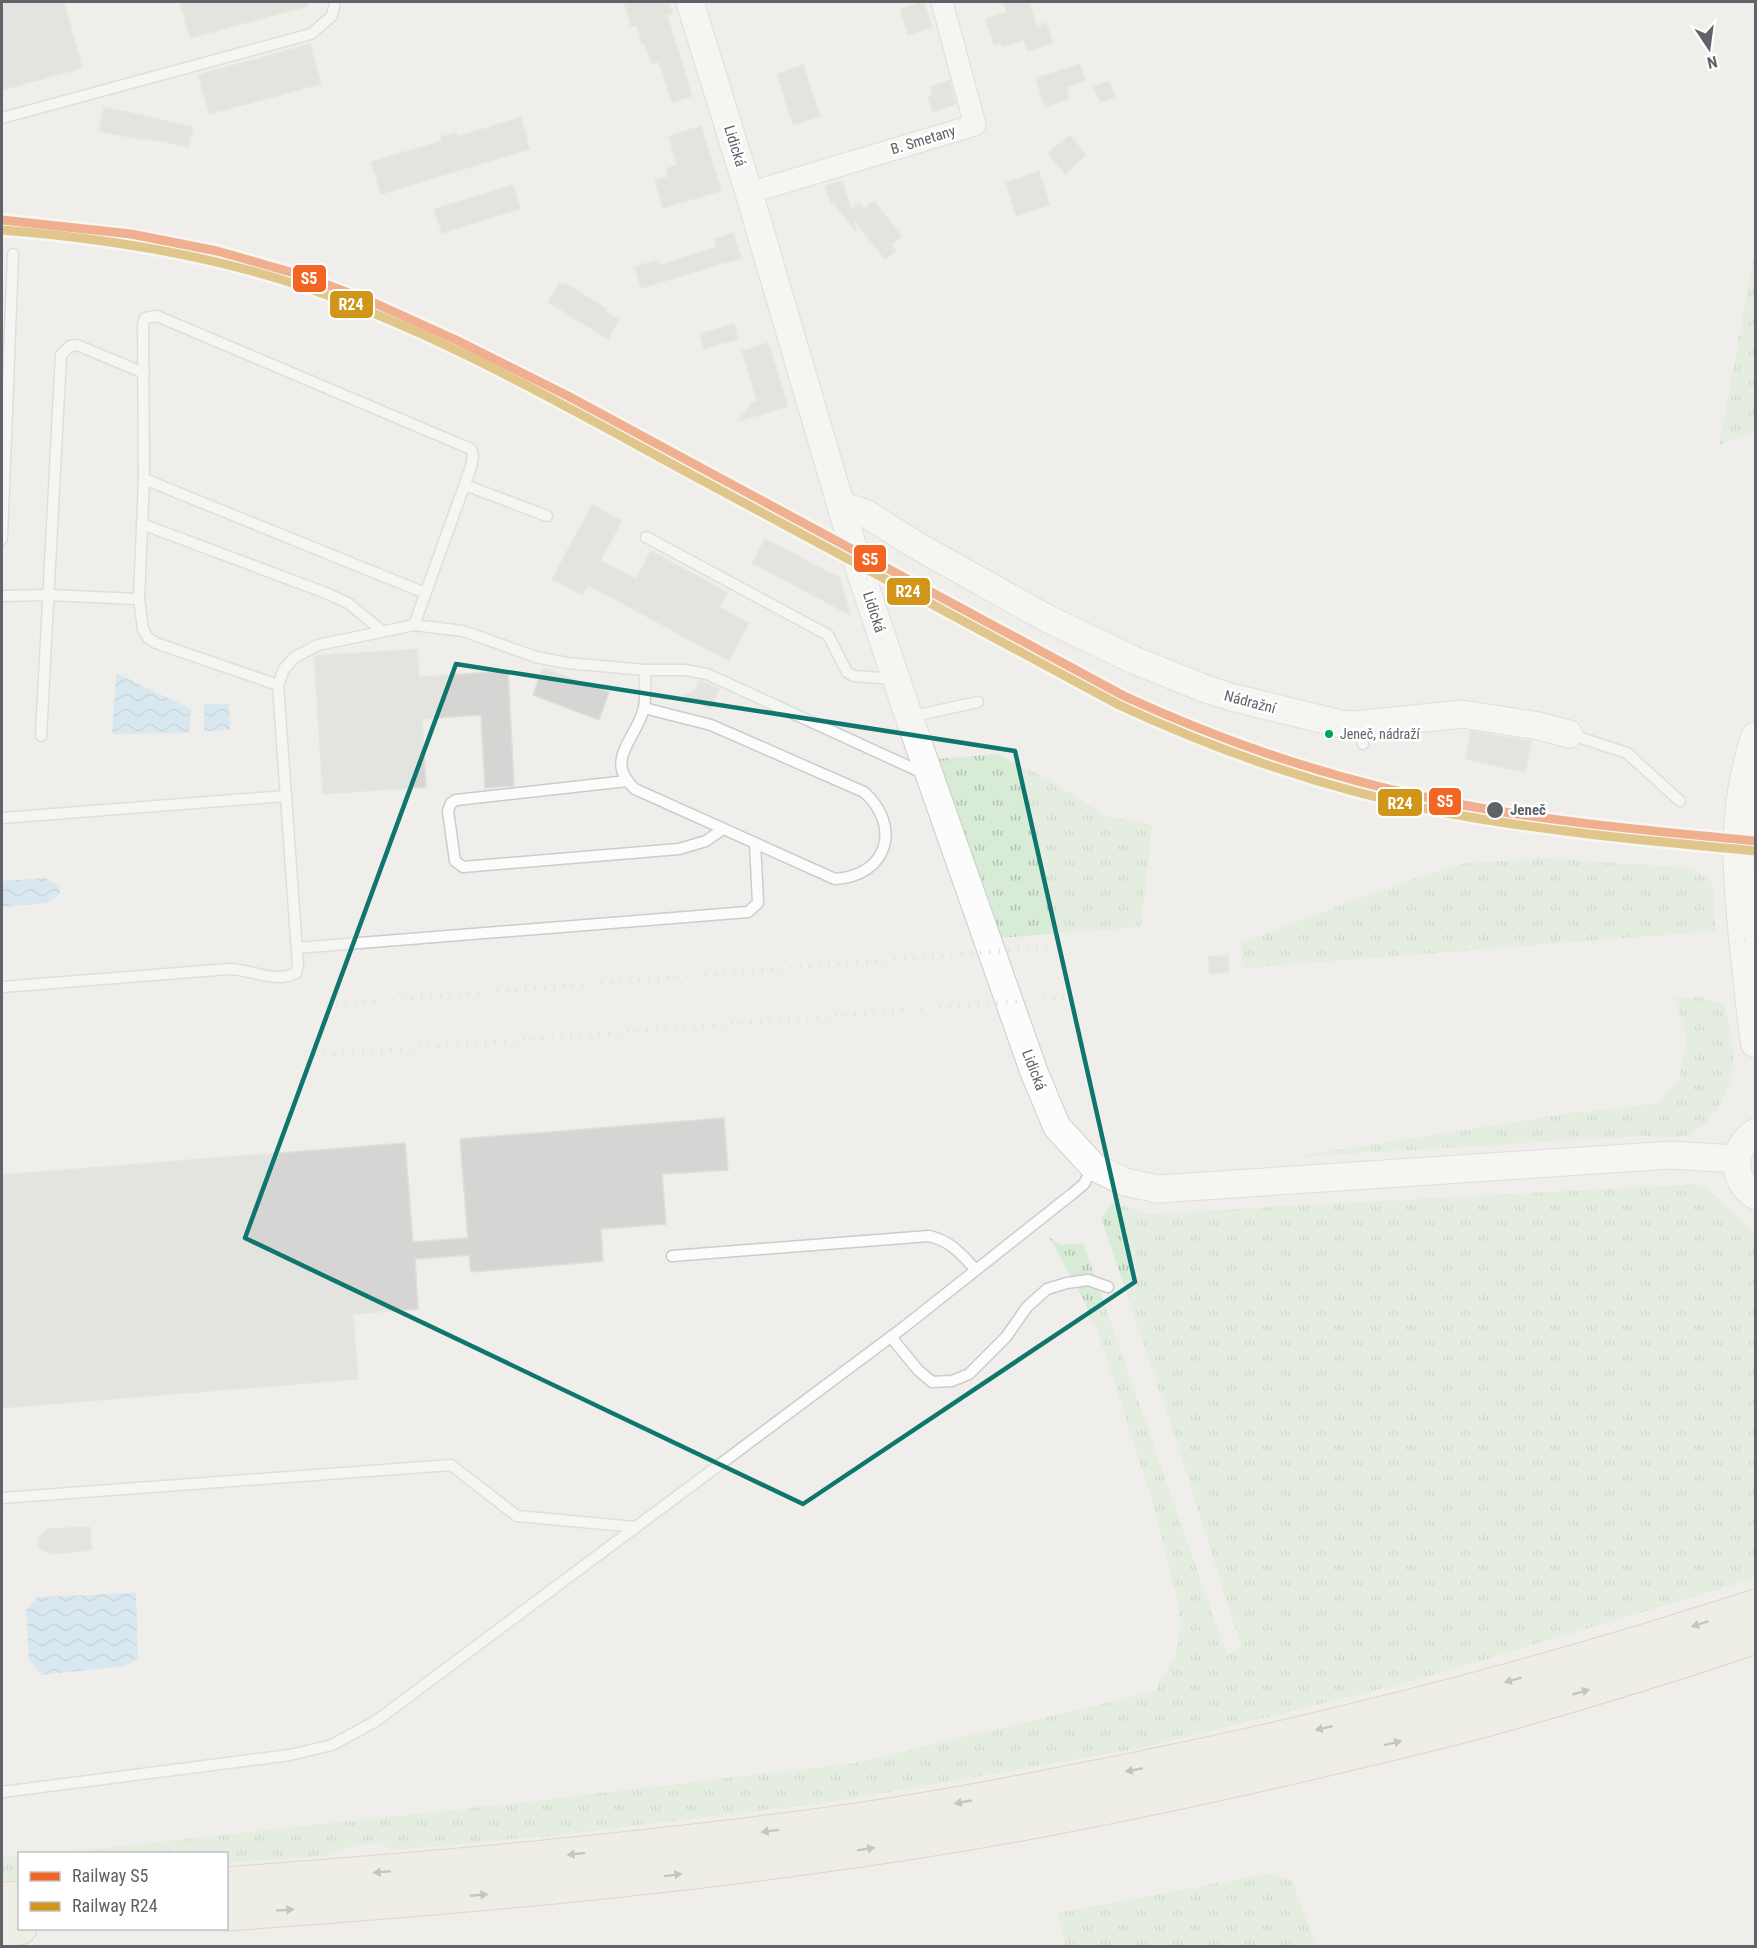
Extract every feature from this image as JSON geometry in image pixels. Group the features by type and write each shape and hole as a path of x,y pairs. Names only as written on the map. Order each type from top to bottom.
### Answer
{"highway":[{"path":"228,1884 527,1859 628,1848 843,1822 1020,1792 1183,1761 1382,1714 1545,1671 1755,1606"},
{"path":"228,1914 611,1882 756,1865 960,1835 1185,1792 1476,1722 1662,1669 1755,1637"},
{"path":"2,1899 18,1898"},
{"path":"2,1929 18,1928"}],"main road":[{"path":"1755,737 1745,774 1737,842 1755,1043"}],"street":[{"name":"Lidická","path":"690,2 841,505 929,775 1034,1072 1057,1127 1094,1167"},
{"name":"B. Smetany","path":"749,193 975,125 942,2"},
{"name":"Nádražní","path":"841,505 867,514 914,544 1048,619 1134,660 1231,697 1341,724 1359,734 1462,714 1539,726 1569,734"},
{"path":"1755,1132 1744,1142 1737,1159 1739,1179 1755,1196"},
{"path":"1094,1167 1125,1182 1158,1189 1671,1155 1737,1159"}],"lane":[{"path":"2,118 311,34 332,16 335,2"},
{"path":"2,539 13,254"},
{"path":"278,685 156,643 148,638 143,629 139,599 144,478 143,324 145,318 158,316 471,449 473,456 465,485 414,625"},
{"path":"41,736 61,355 70,346 77,345 144,373"},
{"path":"144,478 425,593"},
{"path":"465,485 547,516"},
{"path":"142,524 326,593 348,603 382,631"},
{"path":"646,537 828,635 847,672 854,676 896,679"},
{"path":"2,596 48,595 139,599"},
{"path":"2,987 229,969 240,969 281,978 296,973 297,948 278,685 284,669 295,657 318,645 414,625 463,631 536,657 557,661 645,670 685,670 707,674 929,775"},
{"path":"644,708 711,725 864,792 876,803 886,831 884,851 871,868 852,878 835,879 635,789 621,771 621,760 644,708 645,670"},
{"path":"909,717 978,702"},
{"name":"Nádražní","path":"1569,734 1627,753 1680,801"},
{"path":"627,781 456,800 451,803 448,810 455,861 463,867 679,849 706,841 723,829"},
{"path":"2,818 286,796"},
{"path":"297,948 748,912 758,903 755,843"},
{"path":"2,1792 290,1755 332,1745 376,1721 891,1337 1084,1184 1094,1167"},
{"path":"672,1256 929,1236 943,1239 976,1270"},
{"path":"891,1337 918,1370 932,1382 952,1381 969,1374 1006,1337 1027,1307 1047,1289 1088,1280 1108,1287"},
{"path":"2,1498 451,1465 517,1516 636,1527"}],"highlighted area":[{"path":"456,664 1015,751 1135,1282 803,1504 245,1238"}],"green space":[{"path":"1755,251 1755,431 1719,445"},
{"path":"996,754 1046,778 1108,817 1152,825 1141,927 998,938 939,759"},
{"path":"1542,858 1693,868 1712,882 1716,931 1244,968 1240,943 1390,887 1459,864"},
{"path":"1698,997 1724,1004 1732,1041 1733,1063 1728,1086 1718,1108 1703,1125 1683,1136 1645,1136 1294,1157 1571,1113 1656,1104 1679,1080 1687,1039 1674,998"},
{"path":"1694,1184 1709,1190 1755,1233 1756,1578 1409,1682 1142,1748 831,1802 540,1837 390,1850 383,1843 354,1845 326,1856 228,1863 228,1852 65,1852 500,1805 855,1763 1156,1691 1161,1678 1175,1657 1181,1626 1177,1596 1153,1504 1098,1331 1091,1322 1085,1302 1049,1237 1061,1245 1083,1243 1227,1655 1241,1646 1173,1431 1101,1218 1112,1203 1149,1214"},
{"path":"18,1856 18,1880 2,1881 2,1858"},
{"path":"1272,1873 1293,1881 1315,1946 1066,1946 1057,1913"}],"water":[{"path":"116,673 191,709 189,733 112,734"},
{"path":"204,704 229,704 230,730 204,731"},
{"path":"45,878 59,886 60,894 47,903 2,907 2,881"},
{"path":"136,1593 138,1658 125,1666 41,1675 29,1660 26,1610 38,1597"}],"building":[{"path":"2,2 64,2 82,68 2,90"},
{"path":"180,2 308,2 308,6 190,38"},
{"path":"624,2 669,2 672,14 667,15 692,96 672,102 659,62 652,64 645,44 642,45 637,25 631,26"},
{"path":"924,2 932,27 908,35 900,9"},
{"path":"1003,2 1029,2 1037,27 1046,23 1053,43 1028,51 1024,40 1002,47 1000,43 994,45 986,19 1007,12"},
{"path":"310,44 321,84 209,114 198,75"},
{"path":"1080,64 1085,81 1066,87 1069,99 1045,107 1036,78"},
{"path":"803,65 820,116 793,125 777,74"},
{"path":"950,80 956,104 933,112 928,96 933,95 930,87"},
{"path":"1109,81 1115,97 1100,102 1094,87"},
{"path":"104,107 193,127 188,147 99,131"},
{"path":"521,117 530,149 381,194 371,162 442,141 441,137 456,133 457,137"},
{"path":"701,126 721,191 663,208 655,180 668,177 666,169 677,165 669,136"},
{"path":"1070,135 1086,155 1065,174 1048,153"},
{"path":"1039,171 1050,205 1016,216 1006,183"},
{"path":"842,181 851,210 860,203 864,209 874,201 902,237 891,245 896,251 885,259 853,218 856,231 833,202 831,203 825,186"},
{"path":"513,185 520,209 442,233 434,209"},
{"path":"733,233 741,258 641,288 635,267 658,260 660,265 717,247 714,239"},
{"path":"559,283 563,286 564,283 607,309 605,311 619,320 608,339 548,302"},
{"path":"734,324 738,339 704,349 700,334"},
{"path":"768,343 788,406 736,422 751,406 750,403 757,401 742,351"},
{"path":"592,505 622,521 600,561 636,579 651,551 727,592 719,607 749,623 729,661 588,585 582,595 552,579"},
{"path":"765,539 840,578 850,615 752,563"},
{"path":"417,649 419,677 508,671 514,786 485,788 481,715 422,719 426,787 323,794 314,656"},
{"path":"543,668 609,692 599,720 533,695"},
{"path":"699,680 719,689 711,708 684,696 695,690"},
{"path":"1471,731 1531,741 1525,772 1465,759"},
{"path":"1228,955 1229,972 1210,974 1208,957"},
{"path":"724,1118 728,1170 662,1174 666,1224 601,1229 603,1261 471,1272 469,1255 415,1259 418,1309 353,1314 358,1379 2,1408 2,1175 405,1143 413,1242 468,1238 460,1139"},
{"path":"90,1527 92,1550 51,1554 39,1546 38,1539 46,1529"}],"railway":[{"path":"233,291 640,465 704,498"},
{"path":"229,304 754,526 861,574 935,610 1066,680"},
{"path":"80,1025 1175,937 1243,923 1405,869 1462,853 1533,844 1629,845"},
{"path":"2,1080 1218,986 1756,940"}],"rail line":[{"name":"S5","path":"2,220 131,234 217,251 301,275 370,301 456,340 568,396 1124,696 1242,745 1364,783 1448,802 1640,830 1756,841"},
{"name":"R24","path":"2,230 114,242 225,264 298,285 403,326 506,375 1119,705 1239,755 1363,794 1447,813 1562,831 1755,851"}],"place":[{"name":"Jeneč, nádraží","path":"1329,734"},
{"name":"Jeneč","path":"1495,810"}]}
